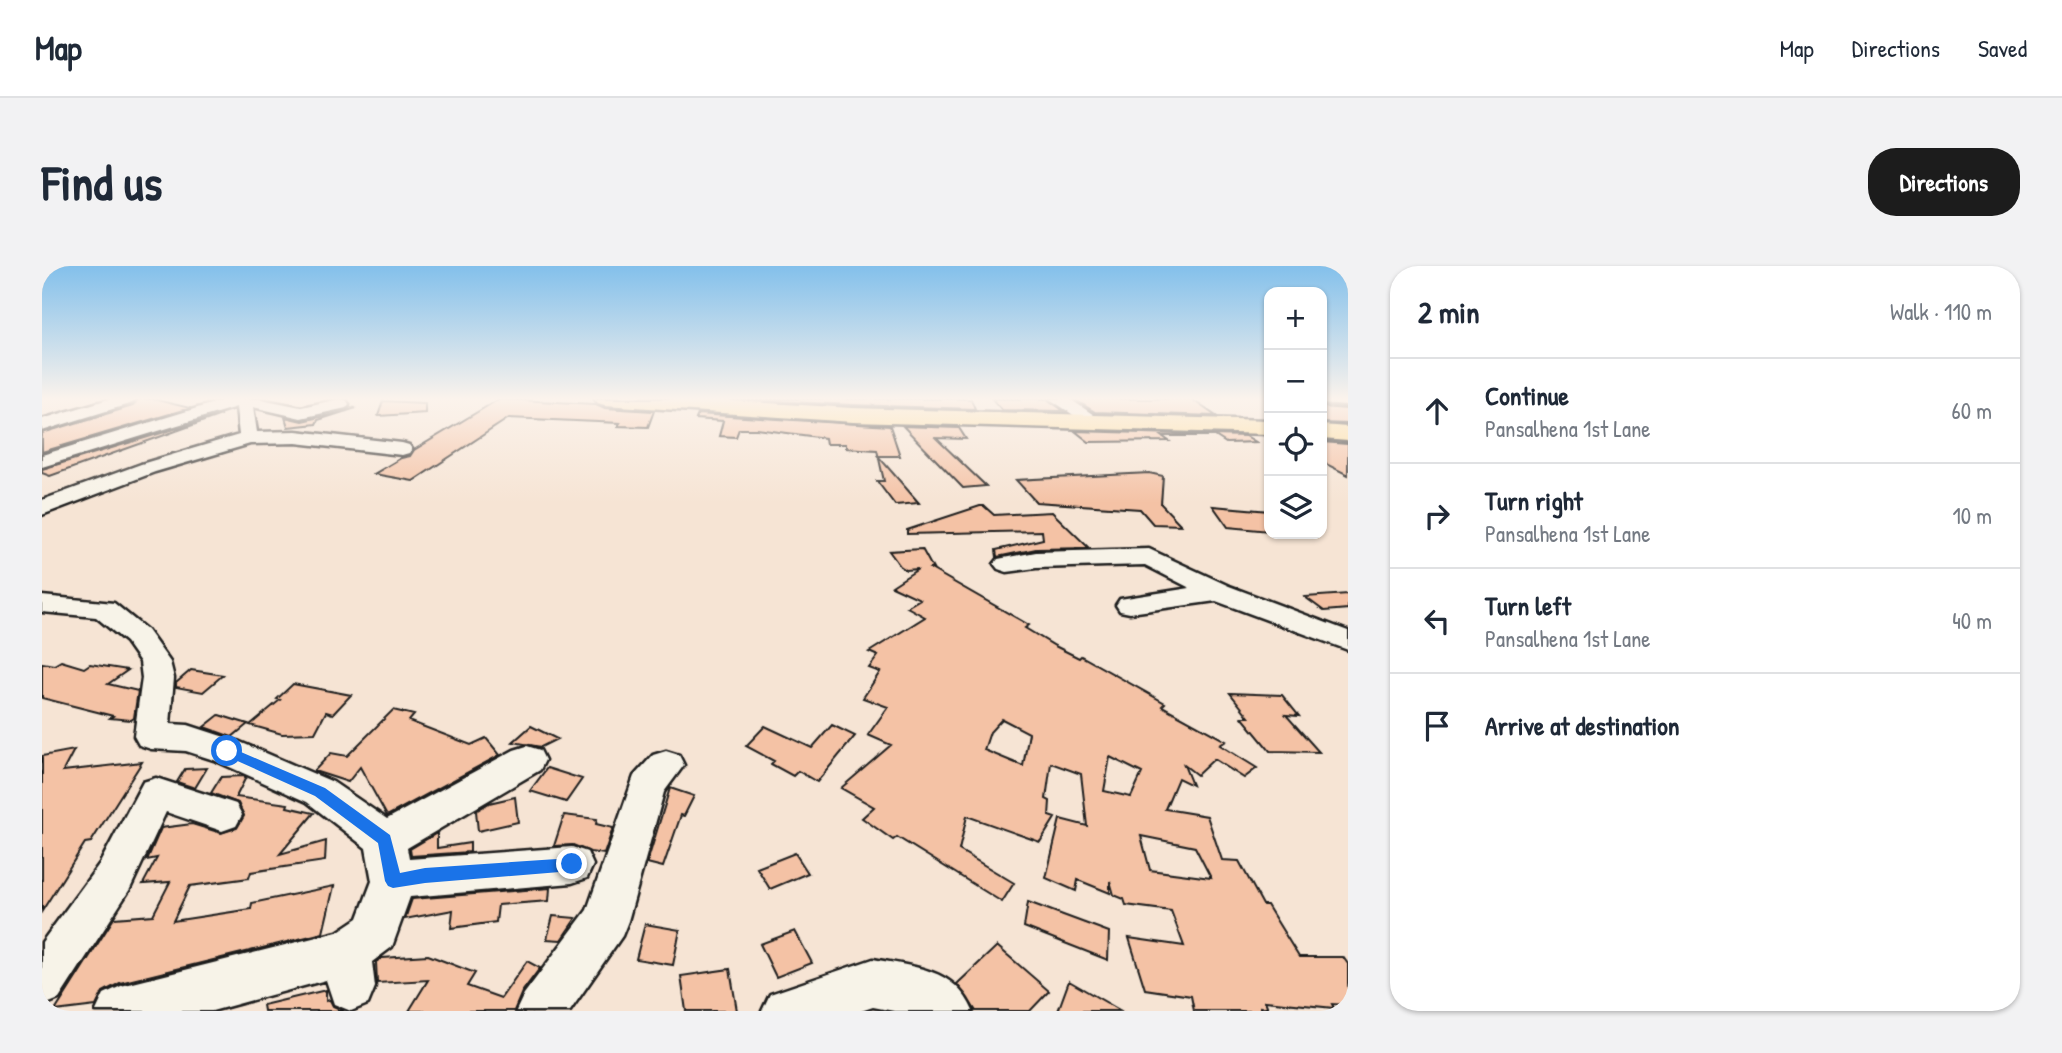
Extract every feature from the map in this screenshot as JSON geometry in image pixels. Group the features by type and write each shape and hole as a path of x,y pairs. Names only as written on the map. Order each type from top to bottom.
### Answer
{"street":[{"path":"42,461 131,434"},
{"path":"248,434 249,438"},
{"path":"42,508 148,468 249,438 296,437 402,449"},
{"path":"1007,564 1036,560 1149,557 1219,592 1348,641"},
{"path":"1130,605 1219,592"},
{"path":"42,604 104,609 137,636 155,662 170,737 227,751 320,792 385,840 393,881 376,932 350,969 121,1011"},
{"path":"385,840 527,760"},
{"path":"541,1011 606,921 647,786 666,765"},
{"path":"42,982 115,876 156,793 222,815"},
{"path":"393,881 572,864"},
{"path":"787,1011 873,983 925,993 948,1011"}],"building":[{"path":"42,434 103,434 42,452"},
{"path":"159,434 168,434 50,476 42,473 42,469"},
{"path":"441,434 485,434 413,481 374,474 401,458 410,456 414,450"},
{"path":"720,434 737,434 736,437 719,436"},
{"path":"793,434 893,434 900,456 878,456 877,450 846,448 846,444 826,444 825,438"},
{"path":"911,434 963,434 966,439 936,438 986,486 963,488"},
{"path":"1079,434 1246,436 1256,442 1226,443 1215,436 1162,436 1169,441 1089,442"},
{"path":"1327,442 1348,444 1348,475 1327,464"},
{"path":"878,457 919,503 895,505 877,481 884,481"},
{"path":"1149,473 1163,476 1161,504 1181,525 1153,524 1140,509 1036,502 1016,480"},
{"path":"984,506 994,515 1052,512 1089,548 1036,549 997,557 996,550 1043,539 1042,531 907,534 907,530"},
{"path":"1213,506 1264,511 1264,531 1228,527"},
{"path":"922,549 931,569 1029,625 1025,628 1055,646 1079,658 1081,656 1165,703 1162,706 1226,741 1220,745 1257,768 1244,778 1214,759 1197,775 1184,765 1192,785 1178,778 1165,809 1207,816 1222,860 1239,861 1263,905 1267,905 1299,957 1343,957 1348,964 1348,1005 1332,1004 1334,1008 1265,1001 1268,1008 1260,1007 1260,1011 1194,1011 1191,996 1145,989 1129,938 1184,946 1171,911 1126,905 1124,899 1114,895 1110,881 1110,893 1078,880 1076,891 1046,878 1060,819 1087,826 1081,774 1051,763 1046,799 1050,801 1049,816 1055,818 1040,842 967,816 959,850 1014,883 1002,902 897,837 893,840 862,818 874,807 841,788 891,745 868,735 888,707 863,698 880,672 869,668 878,656 869,652 925,617 907,607 920,599 892,586 918,569 906,570 889,551","holes":["1002,719 1029,733 1023,766 984,750 990,732","1110,757 1142,773 1131,797 1104,791","1141,836 1195,847 1211,878 1150,870"]},
{"path":"1348,594 1348,609 1324,611 1305,597"},
{"path":"61,661 84,668 90,664 128,670 108,684 138,691 134,718 110,718 113,716 42,698 42,663 54,665"},
{"path":"191,670 223,675 203,692 176,687 176,683"},
{"path":"293,684 351,695 333,714 326,712 315,733 282,734 250,725 280,700 277,699"},
{"path":"1230,693 1282,695 1299,716 1286,715 1319,752 1270,751 1242,717 1249,717"},
{"path":"393,710 414,715 409,721 471,745 486,738 500,755 387,816 360,767 348,782 314,771 331,753 347,756"},
{"path":"219,715 248,724 232,737 204,727"},
{"path":"832,725 855,736 817,782 798,771 793,776 771,764 774,761 746,746 765,726 812,748"},
{"path":"531,726 557,739 541,747 513,742"},
{"path":"74,750 63,771 142,762 91,842 85,843 42,911 42,756"},
{"path":"207,768 195,788 177,782 185,769"},
{"path":"547,768 582,779 566,802 530,791"},
{"path":"221,777 246,777 236,797 288,804 287,807 314,813 280,854 326,841 325,861 251,872 249,878 190,886 173,921 251,909 252,903 334,886 323,933 120,983 103,992 96,1006 55,1011 114,918 153,915 170,882 143,884 157,858 147,860 161,828 192,824 221,833 237,828 244,816 238,803 211,793"},
{"path":"670,788 694,796 684,816 681,815 663,867 647,863"},
{"path":"515,797 518,822 478,831 476,811 489,803"},
{"path":"564,815 597,819 596,824 613,828 604,854 573,845 554,846"},
{"path":"437,833 437,848 470,843 470,852 411,856 410,849"},
{"path":"795,853 808,873 770,889 757,868"},
{"path":"550,888 549,901 498,905 496,922 451,928 453,910 405,919 412,899"},
{"path":"1028,902 1109,932 1108,960 1024,927"},
{"path":"553,916 576,918 561,940 547,939"},
{"path":"645,924 680,930 673,965 636,959"},
{"path":"795,931 812,963 776,977 760,944"},
{"path":"997,946 1049,991 1030,1011 976,1011 957,984"},
{"path":"428,955 475,973 467,986 501,998 527,961 540,968 522,992 514,1011 409,1011 428,980 377,983 376,962 382,958"},
{"path":"730,969 737,1011 686,1011 681,976"},
{"path":"1069,981 1121,1011 1058,1011"},
{"path":"326,990 326,1001 330,1000 333,1006 344,1011 264,1011 263,1005"}],"route":[{"path":"227,751 320,792 385,840 393,881 572,864"}]}
